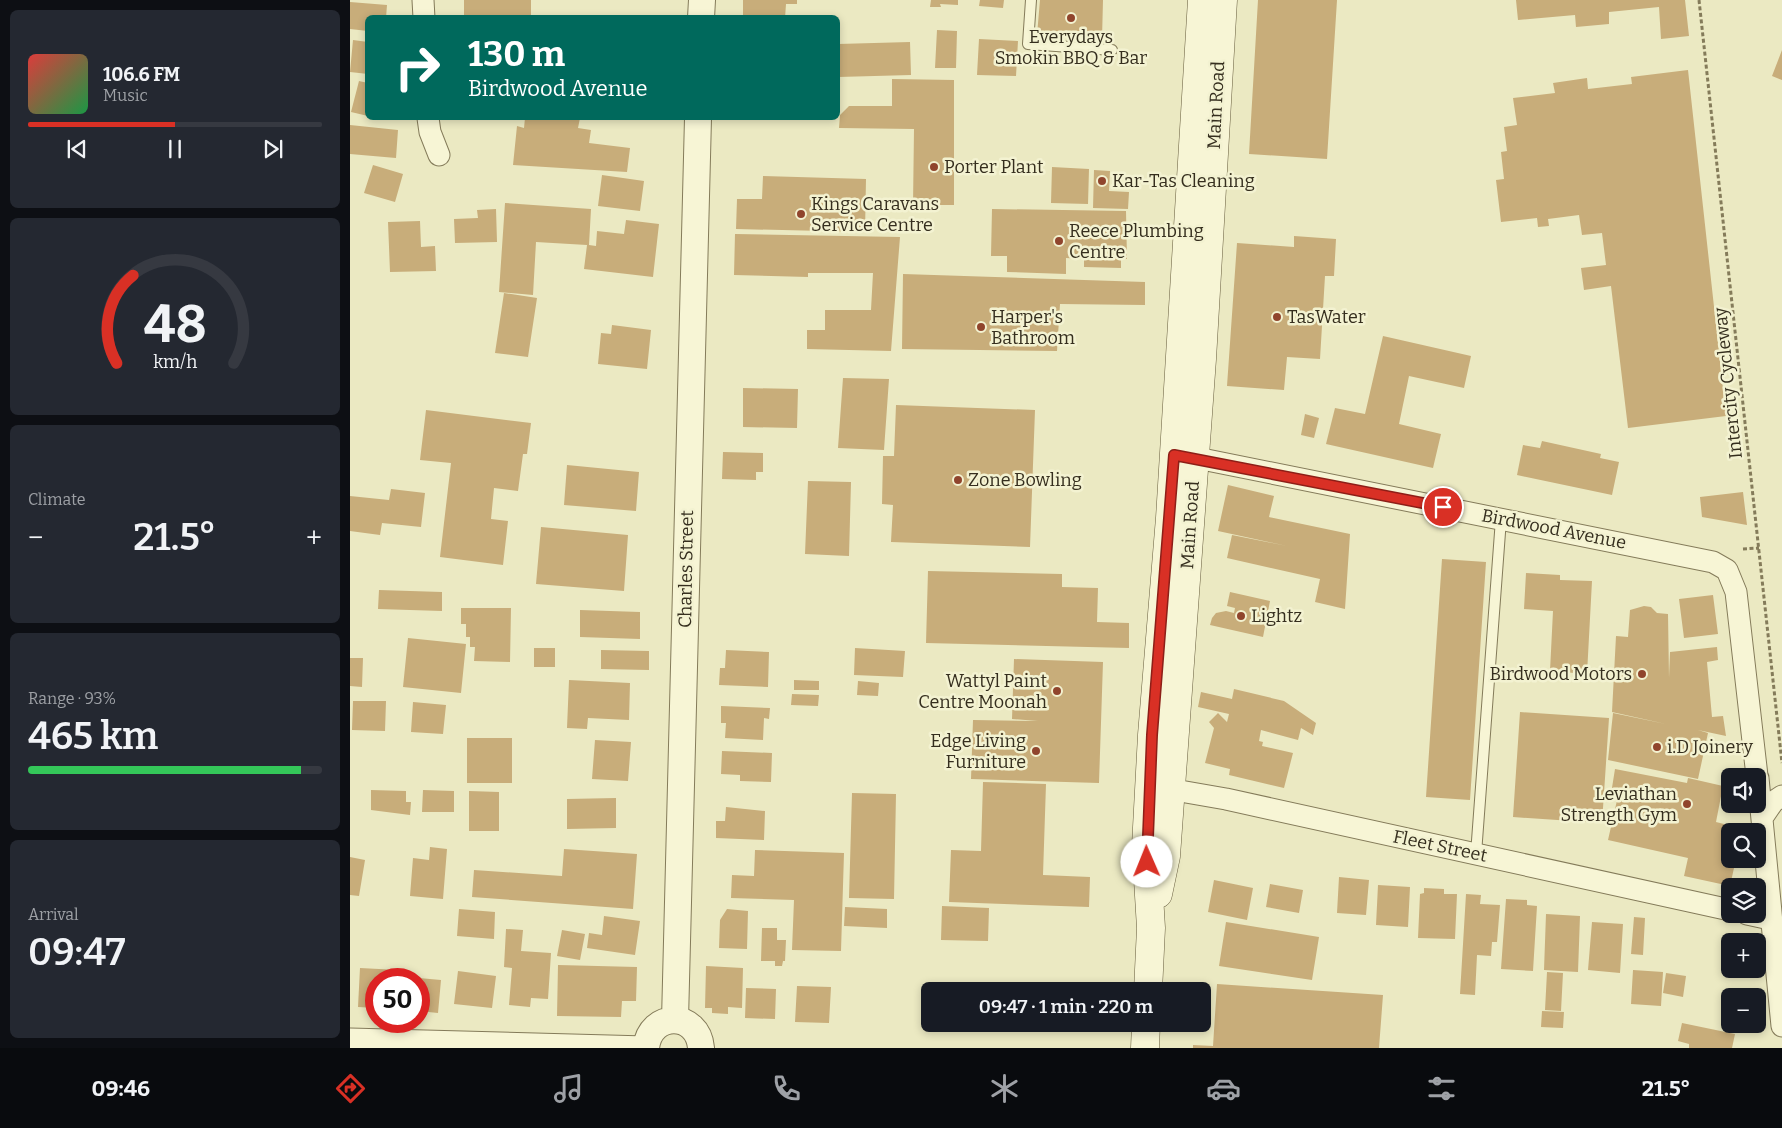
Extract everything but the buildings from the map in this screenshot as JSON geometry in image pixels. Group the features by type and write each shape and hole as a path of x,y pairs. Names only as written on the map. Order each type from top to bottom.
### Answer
{"main road":[{"name":"Main Road","path":"1184,456 1202,0"},
{"name":"Main Road","path":"1148,982 1151,928 1146,846 1160,788 1184,456 1223,0"},
{"path":"1145,1048 1146,1032"}],"street":[{"path":"424,0 424,15"},
{"path":"701,15 702,0"},
{"path":"428,120 430,132 439,155"},
{"name":"Charles Street","path":"675,1020 698,120"},
{"name":"Birdwood Avenue","path":"1184,456 1701,558 1727,570 1736,592 1756,768"},
{"name":"Fleet Street","path":"1160,788 1476,854 1721,908"},
{"path":"1762,818 1773,802 1782,796"},
{"name":"Birdwood Avenue","path":"1761,813 1770,919 1782,1026"},
{"path":"1766,918 1770,919"},
{"path":"350,1039 646,1048 652,1030 666,1021 675,1020 691,1026 697,1033 701,1048"}],"lane":[{"path":"1031,0 1028,44 1112,50"},
{"path":"1476,854 1502,518"}],"path":[{"name":"Intercity Cycleway","path":"1700,0 1782,763"},
{"path":"1743,549 1759,548"}],"place":[{"name":"Everydays Smokin BBQ & Bar","path":"1071,18"},
{"name":"Porter Plant","path":"934,167"},
{"name":"Kar-Tas Cleaning","path":"1102,181"},
{"name":"Kings Caravans Service Centre","path":"801,214"},
{"name":"Reece Plumbing Centre","path":"1059,241"},
{"name":"TasWater","path":"1277,317"},
{"name":"Harper's Bathroom","path":"981,327"},
{"name":"Zone Bowling","path":"958,480"},
{"name":"Lightz","path":"1241,616"},
{"name":"Birdwood Motors","path":"1642,674"},
{"name":"Wattyl Paint Centre Moonah","path":"1057,691"},
{"name":"i.D Joinery","path":"1657,747"},
{"name":"Edge Living Furniture","path":"1036,751"},
{"name":"Leviathan Strength Gym","path":"1687,804"}],"route":[{"path":"1147,862 1146,846 1152,735 1174,455 1195,457 1443,507"}]}
